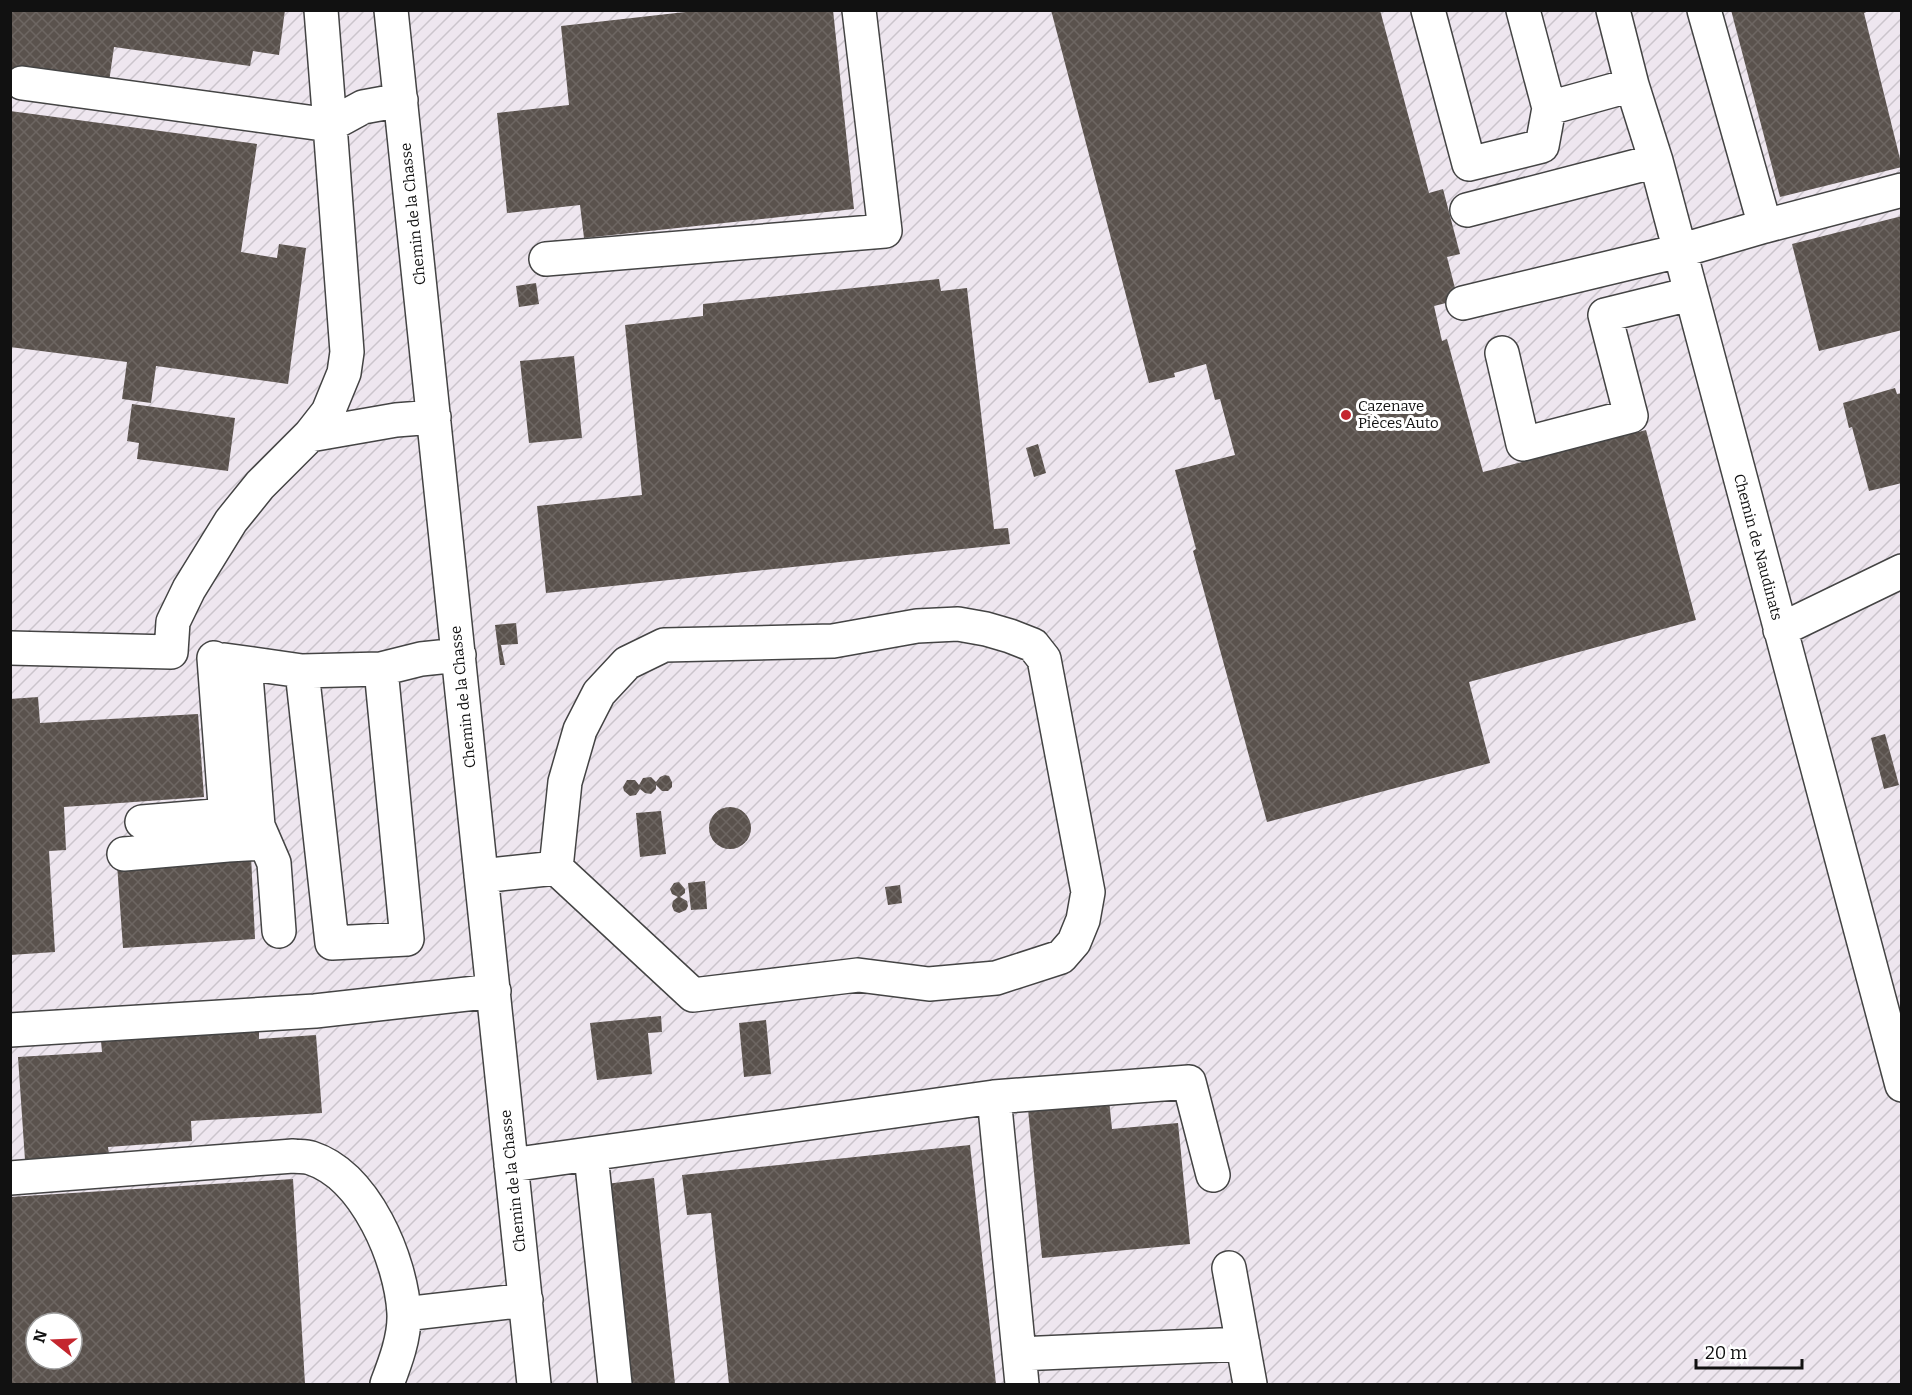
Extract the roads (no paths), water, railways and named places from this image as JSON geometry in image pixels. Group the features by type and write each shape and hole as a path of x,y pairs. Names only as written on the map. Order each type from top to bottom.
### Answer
{"street":[{"path":"171,652 173,622 189,589 226,529 260,485 310,435 328,412 344,372 348,352 321,10"},
{"name":"Chemin de la Chasse","path":"391,10 534,1384"},
{"path":"546,259 885,231 859,10"},
{"path":"1428,10 1469,164 1542,146 1549,108 1523,10"},
{"name":"Chemin de Naudinats","path":"1613,10 1632,85 1656,161 1902,1085"},
{"path":"1704,10 1765,226"},
{"path":"22,83 330,125 363,107 401,100"},
{"path":"1549,108 1632,85"},
{"path":"1467,210 1656,161"},
{"path":"1463,303 1679,251 1902,190"},
{"path":"1502,353 1523,444 1632,416 1605,315 1690,294"},
{"path":"310,435 396,420 434,417"},
{"path":"1780,630 1902,571"},
{"path":"481,876 556,868 693,995 858,975 929,984 996,978 1061,957 1074,942 1083,920 1088,892 1044,658 1033,645 1010,636 958,624 918,626 833,641 664,645 627,663 598,693 580,730 565,782 556,868"},
{"path":"10,648 171,652 302,671 381,669 421,659 459,655"},
{"path":"213,658 227,830"},
{"path":"245,663 258,826 274,863 279,931"},
{"path":"302,671 332,943 407,939 381,669"},
{"path":"142,822 227,830 265,843"},
{"path":"124,854 227,830"},
{"path":"10,1030 315,1011 494,991"},
{"path":"511,1165 993,1097 1189,1082 1213,1175"},
{"path":"993,1097 1021,1369 1243,1344"},
{"path":"591,1155 615,1384"},
{"path":"10,1178 293,1156 310,1158 330,1168 349,1184 376,1221 388,1245 397,1272 404,1314 400,1343 387,1384"},
{"path":"1229,1268 1250,1384"},
{"path":"404,1314 526,1300"}],"place":[{"name":"Cazenave Pièces Auto","path":"1346,415"}]}
